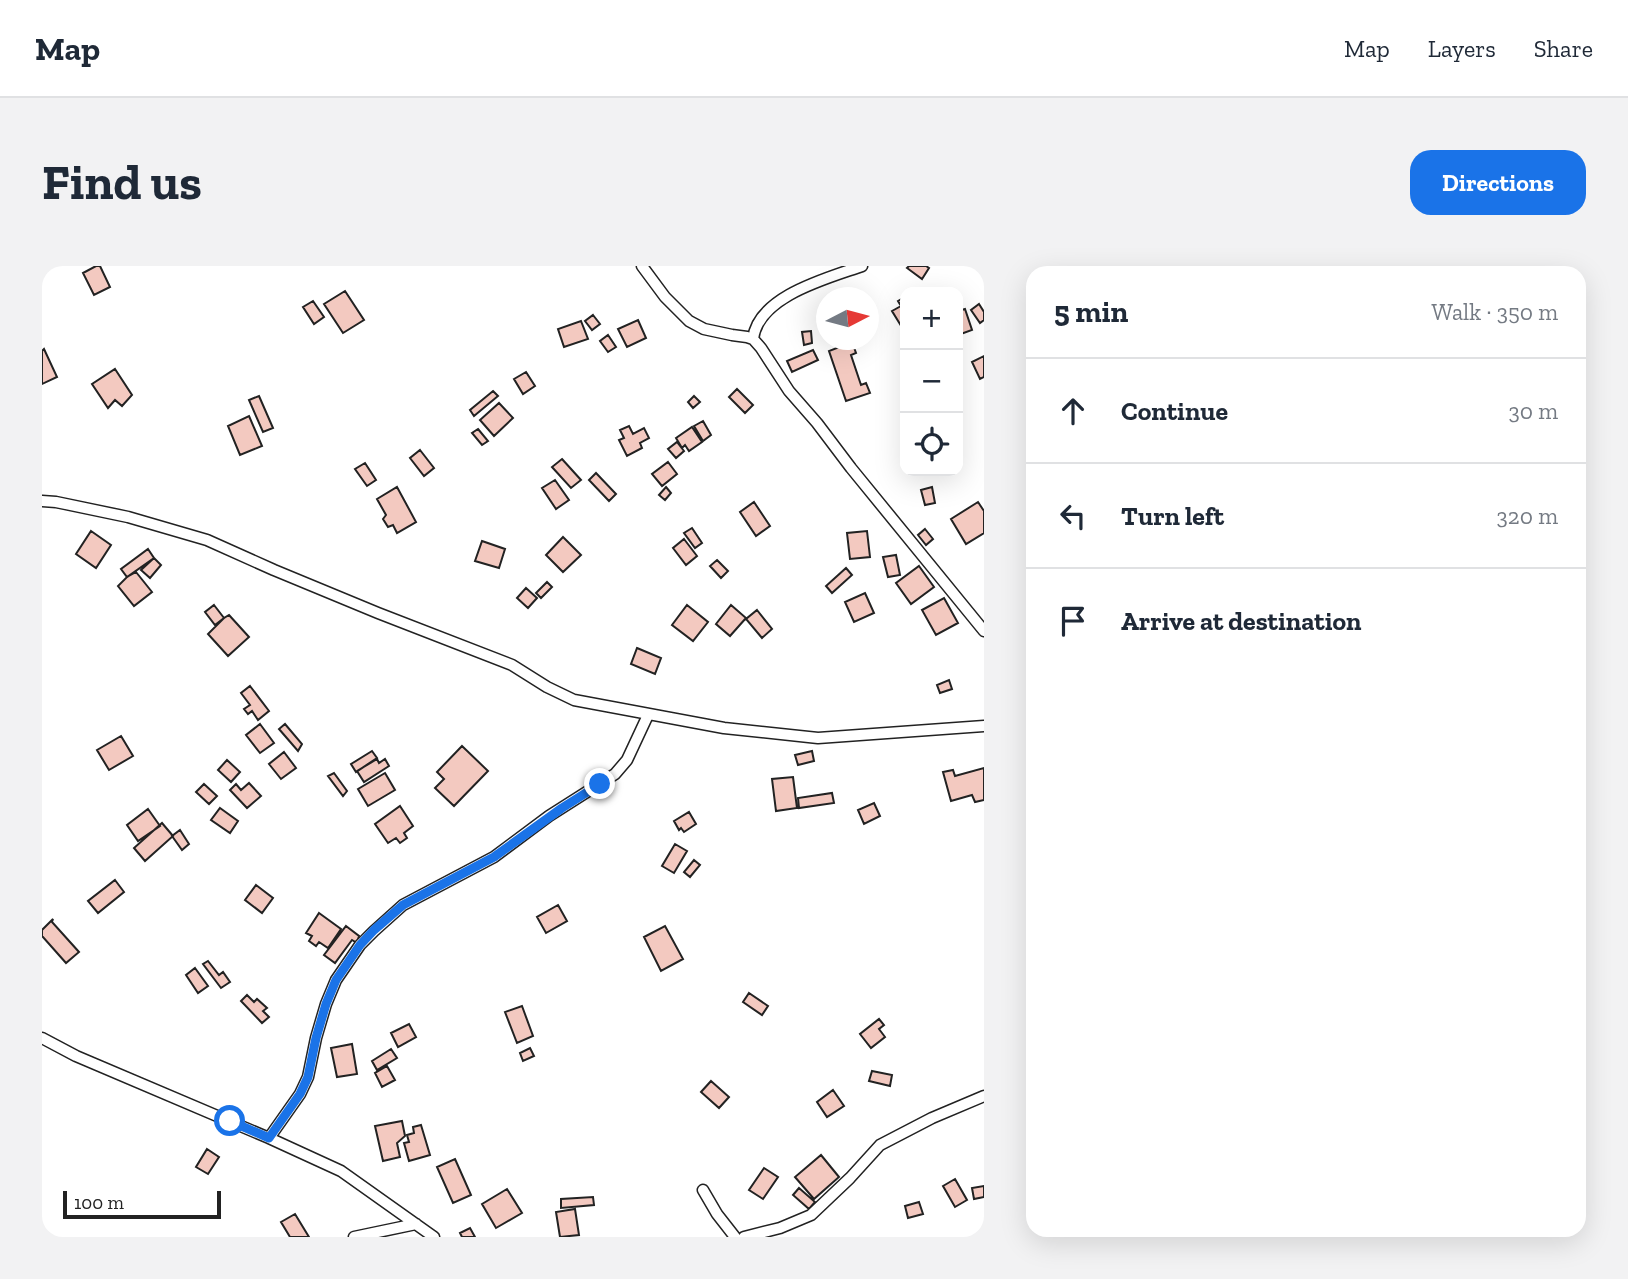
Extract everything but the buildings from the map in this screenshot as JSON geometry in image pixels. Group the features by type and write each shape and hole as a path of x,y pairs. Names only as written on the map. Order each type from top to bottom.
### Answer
{"street":[{"path":"642,266 665,297 689,321 704,329 753,339 789,391 984,631"},
{"path":"753,339 758,321 778,303 810,284 862,266"},
{"path":"42,501 128,517 207,540 512,665 574,700 724,728 818,738 984,726"},
{"path":"269,1138 300,1094 308,1077 326,1004 336,980 360,945 403,905 494,857 555,812 615,774 627,760 648,715"},
{"path":"42,1038 76,1056 341,1171 434,1237"},
{"path":"744,1237 780,1228 811,1214 850,1178 880,1145 932,1118 984,1096"},
{"path":"703,1190 735,1237"},
{"path":"354,1237 416,1224"}],"route":[{"path":"230,1121 269,1138 300,1094 308,1077 316,1038 336,980 374,930 403,905 494,857 600,784"}]}
